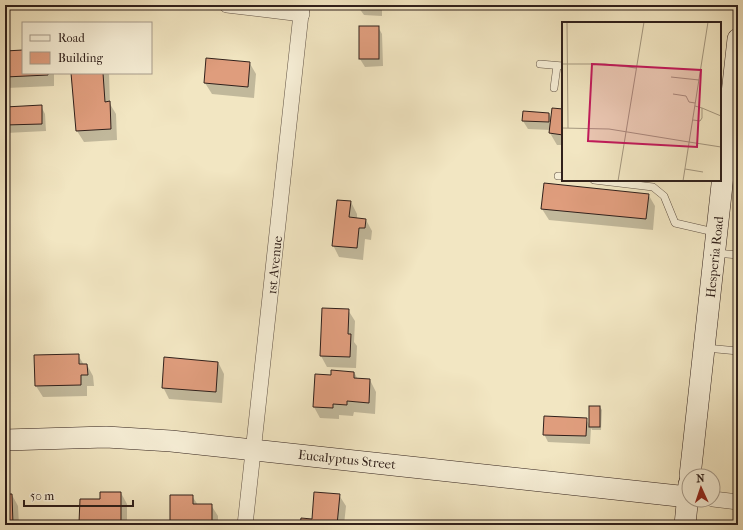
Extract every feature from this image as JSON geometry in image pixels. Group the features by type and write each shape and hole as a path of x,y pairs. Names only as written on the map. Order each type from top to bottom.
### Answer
{"main road":[{"name":"Hesperia Road","path":"691,468 717,232 731,73 738,39"},
{"name":"Eucalyptus Street","path":"5,440 75,437 171,441 681,492"},
{"path":"685,525 687,508"}],"street":[{"path":"228,5 302,9"},
{"name":"1st Avenue","path":"245,525 302,9"},
{"path":"721,500 738,502"}],"lane":[{"path":"540,64 560,66 554,88"},
{"path":"602,181 653,187 664,196 676,223 717,232"},
{"path":"714,253 738,255"},
{"path":"704,348 738,351"}],"building":[{"path":"359,5 378,5 378,8 358,8"},
{"path":"359,26 379,26 379,59 359,59"},
{"path":"22,50 22,74 48,75 5,77 5,51"},
{"path":"206,58 250,62 248,87 204,83"},
{"path":"71,74 103,74 105,102 110,101 111,129 76,131"},
{"path":"42,105 42,124 5,125 5,107"},
{"path":"552,108 562,109 562,135 549,133"},
{"path":"523,111 549,113 549,122 522,121"},
{"path":"544,183 649,194 646,219 541,209"},
{"path":"337,200 351,201 349,217 366,219 365,228 359,228 357,248 332,246"},
{"path":"322,308 349,309 348,334 351,334 350,357 320,356"},
{"path":"79,354 79,364 87,364 88,375 81,375 81,385 35,386 34,355"},
{"path":"164,357 218,362 216,392 162,388"},
{"path":"331,370 354,372 354,378 370,379 369,403 347,401 347,405 333,404 333,408 313,407 315,374 331,375"},
{"path":"589,406 600,406 600,427 589,427"},
{"path":"544,416 587,418 586,436 543,435"},
{"path":"100,492 121,492 121,525 87,525 87,523 79,523 80,499 100,499"},
{"path":"314,492 340,494 337,525 300,525 301,518 312,519"},
{"path":"5,494 12,494 13,525 5,525"},
{"path":"170,495 193,495 193,504 212,504 212,525 170,525"}]}
